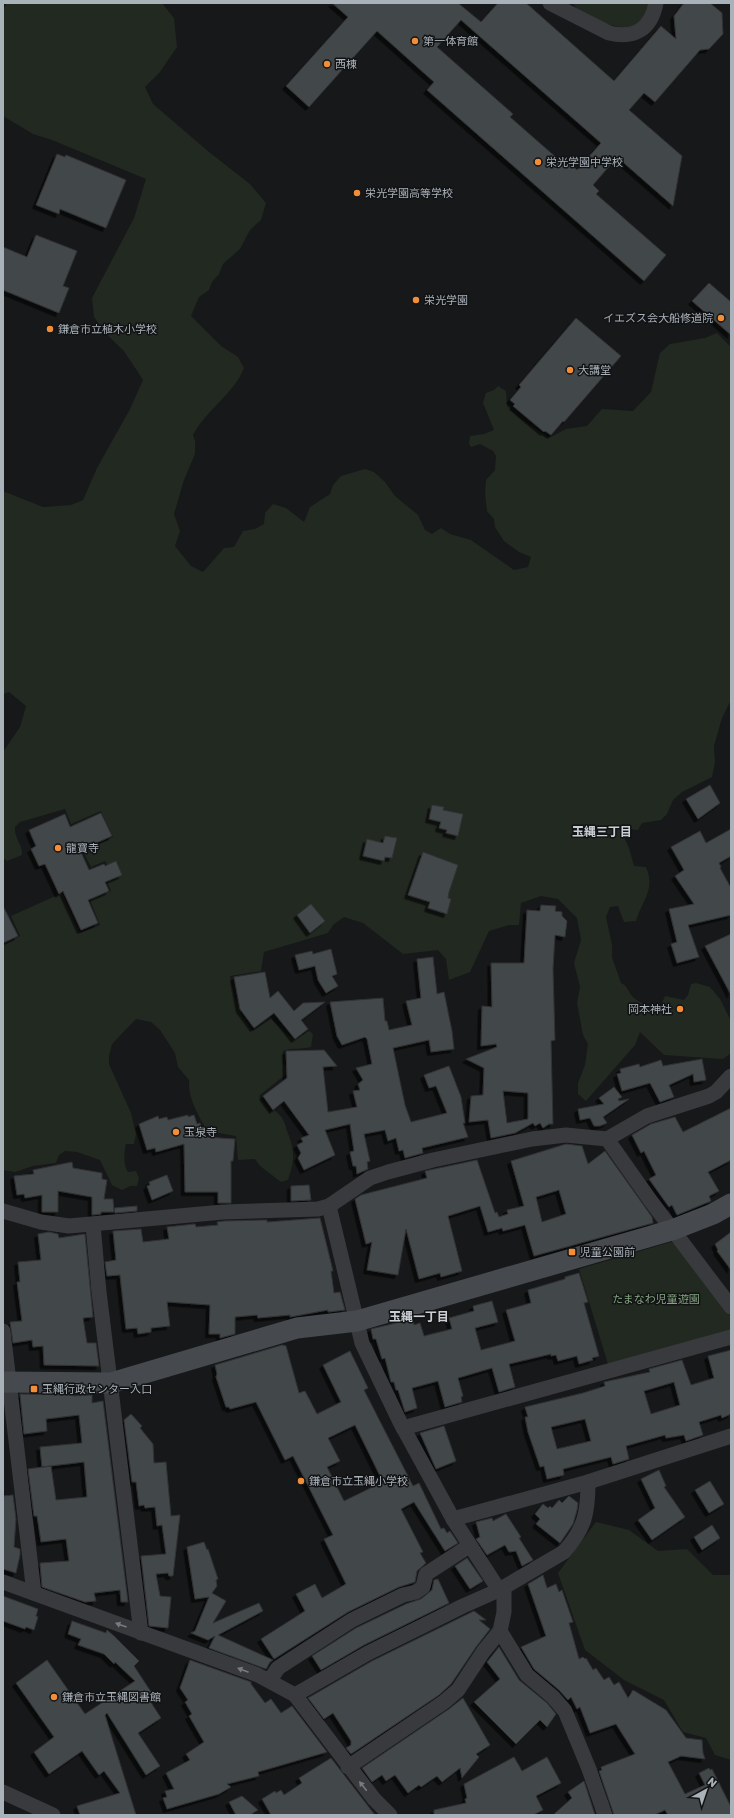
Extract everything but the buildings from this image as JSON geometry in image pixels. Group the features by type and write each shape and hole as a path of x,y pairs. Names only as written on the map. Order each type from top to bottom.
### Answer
{"street":[{"path":"550,3 609,32 620,35 629,35 646,26 650,22 656,3"},
{"path":"3,1211 48,1223 69,1226 93,1225 189,1214 318,1209 329,1206 370,1178 433,1160 532,1139 566,1135 607,1139 648,1116 709,1096 716,1092 731,1076"},
{"path":"607,1139 672,1230 731,1307"},
{"path":"6,1382 111,1383 297,1328 357,1321 672,1230 713,1214 731,1204"},
{"path":"329,1206 362,1343 403,1428 453,1519 469,1546 502,1588 504,1612 500,1631 483,1652 458,1690 444,1702 348,1767"},
{"path":"93,1225 99,1292 141,1633"},
{"path":"3,1330 6,1382 34,1593"},
{"path":"403,1428 731,1337"},
{"path":"453,1519 588,1482 731,1436"},
{"path":"295,1695 368,1653 502,1588 564,1552 572,1542 583,1523 588,1505 588,1482"},
{"path":"270,1680 278,1668 352,1620 403,1595 416,1592 423,1587 426,1574 469,1546"},
{"path":"3,1582 270,1680 295,1695 348,1767 374,1799 390,1815"},
{"path":"500,1631 527,1675 553,1697 565,1711 589,1768 605,1815"},
{"path":"3,1792 53,1815"}],"green space":[{"path":"7,3 162,3 174,18 177,47 160,72 145,87 153,104 209,152 250,184 266,203 261,220 250,230 240,249 223,264 219,274 212,282 209,290 199,297 191,316 221,346 238,357 244,368 234,386 205,418 193,435 195,441 195,454 184,480 174,514 180,531 175,546 191,566 203,572 224,548 234,547 243,531 255,529 264,524 265,513 273,504 286,508 304,522 310,507 330,494 333,485 341,476 365,469 374,472 385,482 395,496 418,515 425,530 432,534 441,528 450,534 471,540 514,570 528,567 531,557 519,552 504,541 495,527 494,519 487,511 485,493 486,480 495,470 496,456 493,451 480,444 471,447 469,444 470,436 484,434 494,430 483,403 486,393 494,390 498,386 506,391 507,406 521,419 549,438 566,429 587,426 602,409 633,411 651,392 660,353 670,344 705,338 717,333 731,347 731,700 722,718 714,746 715,762 712,777 682,792 673,800 667,814 661,820 642,823 638,830 628,829 622,833 629,848 634,866 646,867 650,882 649,889 636,921 624,922 618,906 610,907 606,917 612,945 612,957 621,983 636,999 646,1004 660,1007 665,996 684,1000 688,995 691,984 696,983 710,987 720,999 731,1021 731,1053 723,1059 664,1055 640,1032 635,1045 586,1101 578,1094 578,1083 585,1065 588,1044 583,1035 577,1003 580,987 574,963 581,940 577,918 558,899 541,896 521,903 519,925 509,925 489,931 470,972 449,980 446,959 438,950 403,954 363,923 344,917 333,925 328,933 264,952 261,971 230,976 236,1001 244,999 246,1005 240,1013 253,1031 271,1019 289,1036 296,1039 309,1031 313,1034 311,1047 283,1051 283,1064 290,1067 290,1071 259,1096 270,1112 274,1110 283,1119 292,1144 293,1161 288,1180 281,1182 260,1166 255,1159 238,1160 236,1136 207,1131 192,1100 189,1080 178,1067 175,1053 160,1030 151,1022 136,1019 112,1044 109,1064 131,1113 136,1134 134,1144 126,1144 124,1159 128,1172 136,1171 139,1178 137,1186 130,1186 122,1190 112,1185 100,1160 77,1152 65,1151 59,1155 56,1163 33,1166 15,1172 3,1170 3,944 20,936 11,916 62,893 80,933 100,925 90,900 111,891 107,882 114,879 105,861 91,867 83,851 113,837 101,811 71,824 65,809 20,822 15,827 15,831 22,855 7,861 3,858 3,752 20,727 26,706 9,692 3,694 3,491 43,507 71,505 83,500 97,468 130,409 143,380 124,351 106,334 94,317 92,298 134,218 146,179 52,140 33,134 3,116 3,10"},
{"path":"573,3 650,3 649,13 631,29 607,24 590,18 577,9"},
{"name":"たまなわ児童遊園","path":"671,1242 679,1245 731,1317 731,1330 608,1364 579,1269"},
{"path":"596,1522 629,1530 658,1551 687,1549 713,1575 731,1575 731,1760 715,1755 706,1738 683,1732 664,1700 624,1680 585,1650 558,1573"}],"place":[{"name":"第一体育館","path":"415,41"},
{"name":"西棟","path":"327,64"},
{"name":"栄光学園中学校","path":"538,162"},
{"name":"栄光学園高等学校","path":"357,193"},
{"name":"栄光学園","path":"416,300"},
{"name":"イエズス会大船修道院","path":"721,318"},
{"name":"鎌倉市立植木小学校","path":"50,329"},
{"name":"大講堂","path":"570,370"},
{"name":"龍寶寺","path":"58,848"},
{"name":"岡本神社","path":"680,1009"},
{"name":"玉泉寺","path":"176,1132"},
{"name":"児童公園前","path":"572,1252"},
{"name":"玉縄行政センター入口","path":"34,1389"},
{"name":"鎌倉市立玉縄小学校","path":"301,1481"},
{"name":"鎌倉市立玉縄図書館","path":"54,1697"}],"district":[{"name":"玉縄三丁目","path":"602,832"},
{"name":"玉縄一丁目","path":"419,1317"}]}
